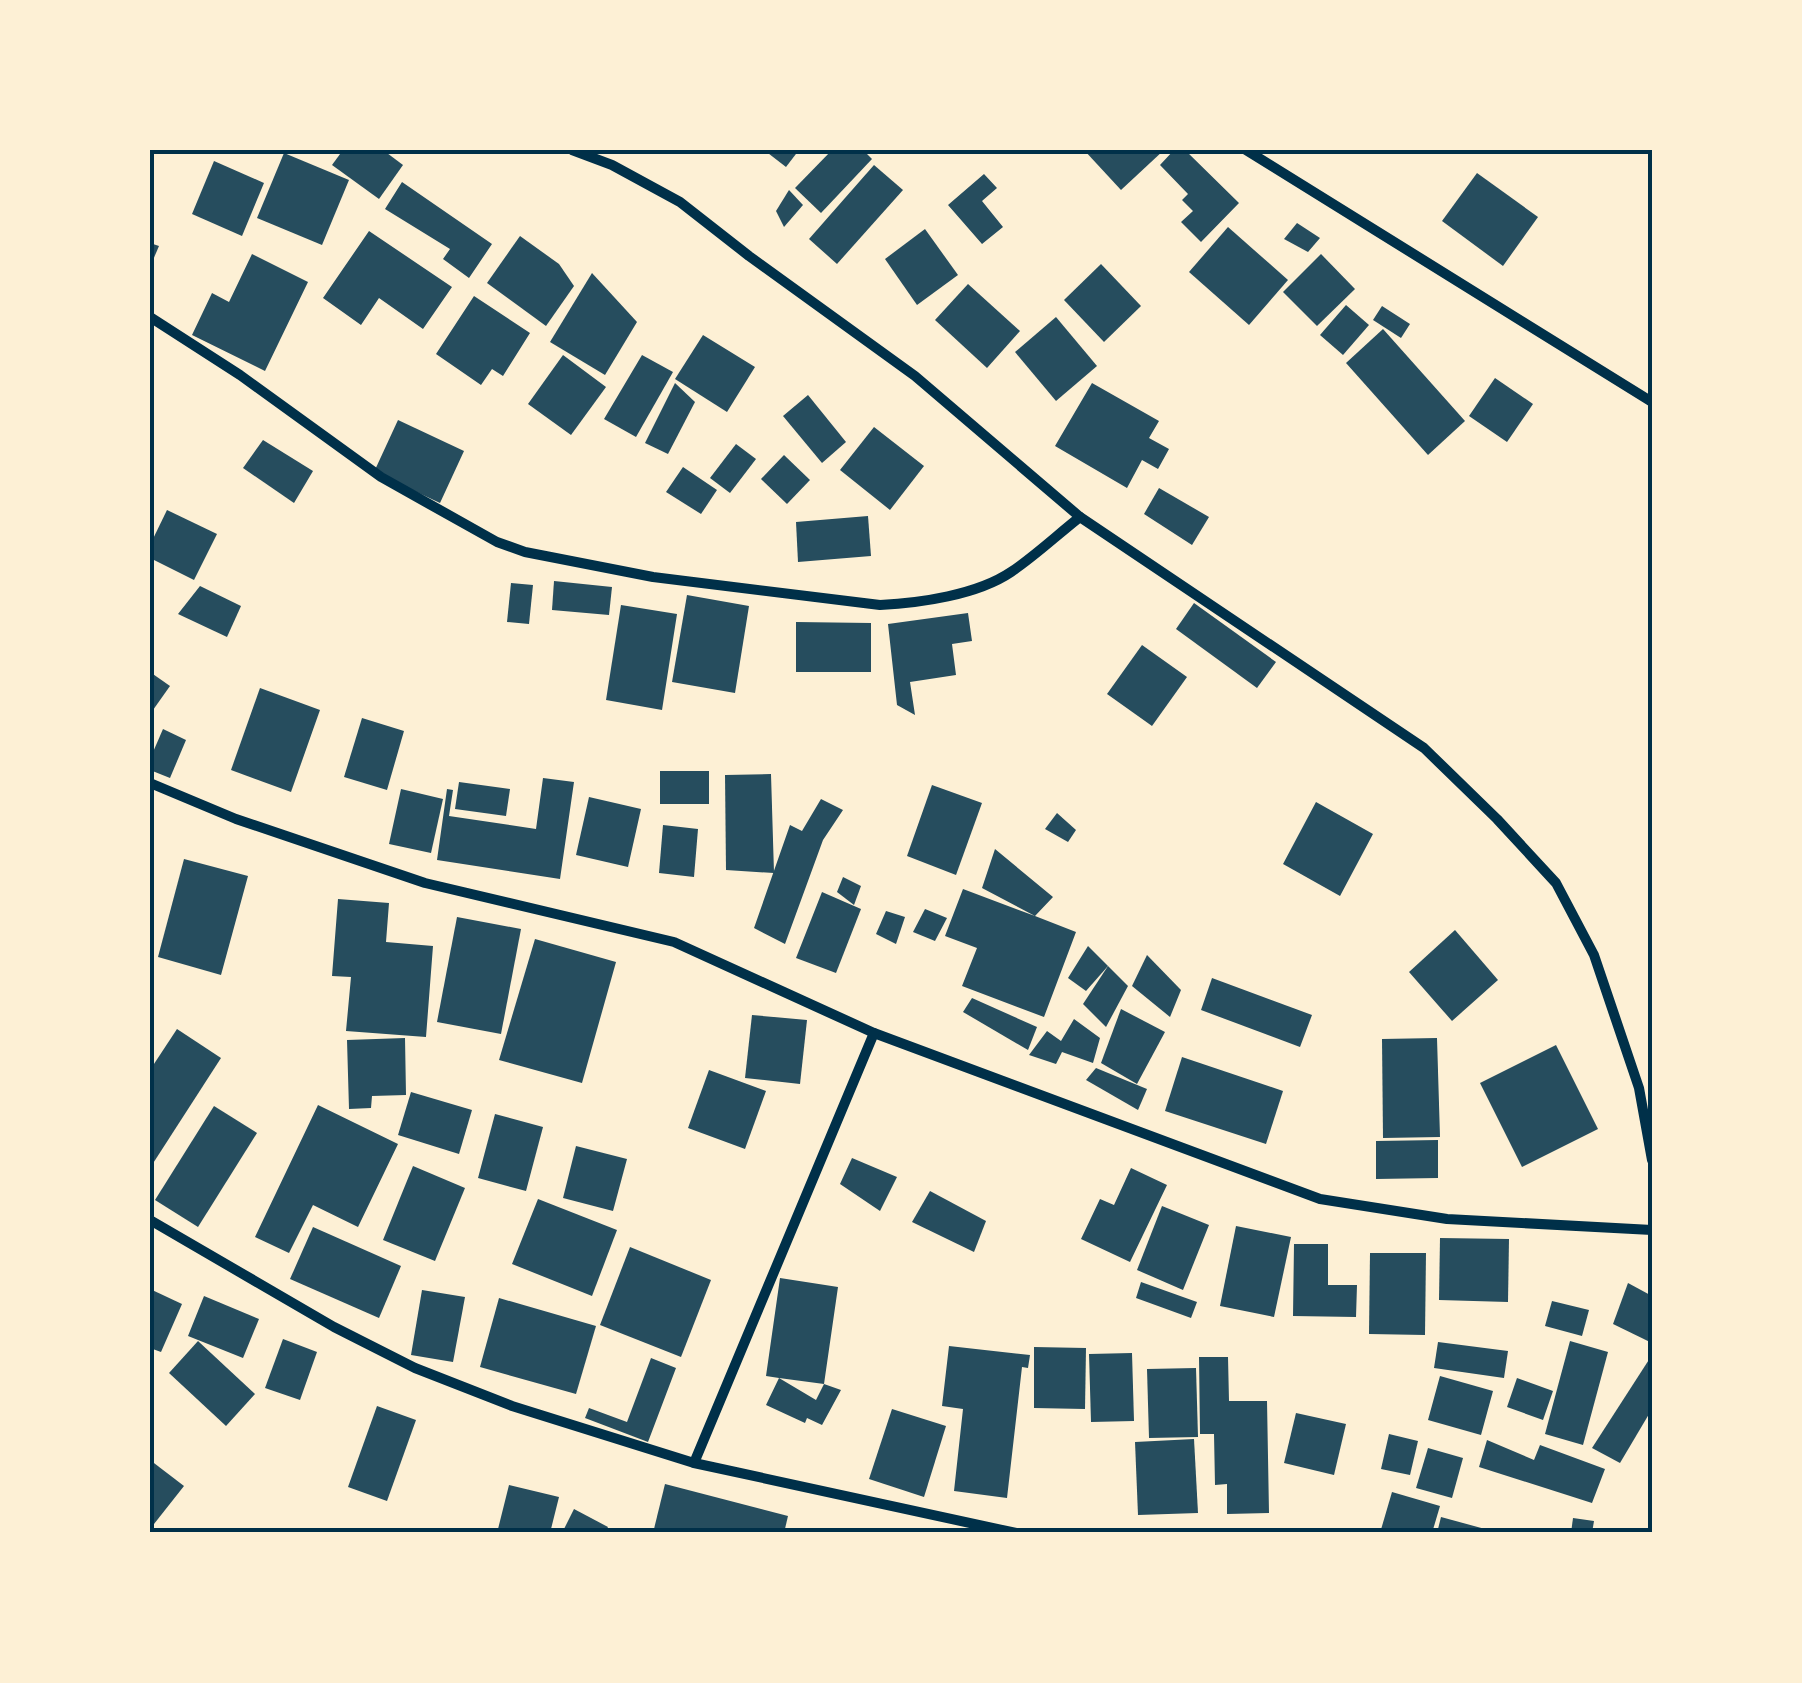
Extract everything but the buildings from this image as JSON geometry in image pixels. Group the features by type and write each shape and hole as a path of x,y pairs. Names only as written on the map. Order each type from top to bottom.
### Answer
{"street":[{"path":"572,150 612,164 680,202 915,376 1080,517 1424,748 1556,884 1594,955 1638,1088 1652,1160"},
{"path":"1246,150 1652,402"},
{"path":"150,317 240,375 381,477 497,542 526,552 652,577 880,605 918,603 963,592 1008,574 1080,517"},
{"path":"150,783 236,820 426,883 674,942 874,1033 1320,1199 1447,1219 1652,1230"},
{"path":"694,1463 874,1033"},
{"path":"150,1220 334,1327 414,1368 512,1406 694,1463 1016,1533"}]}
